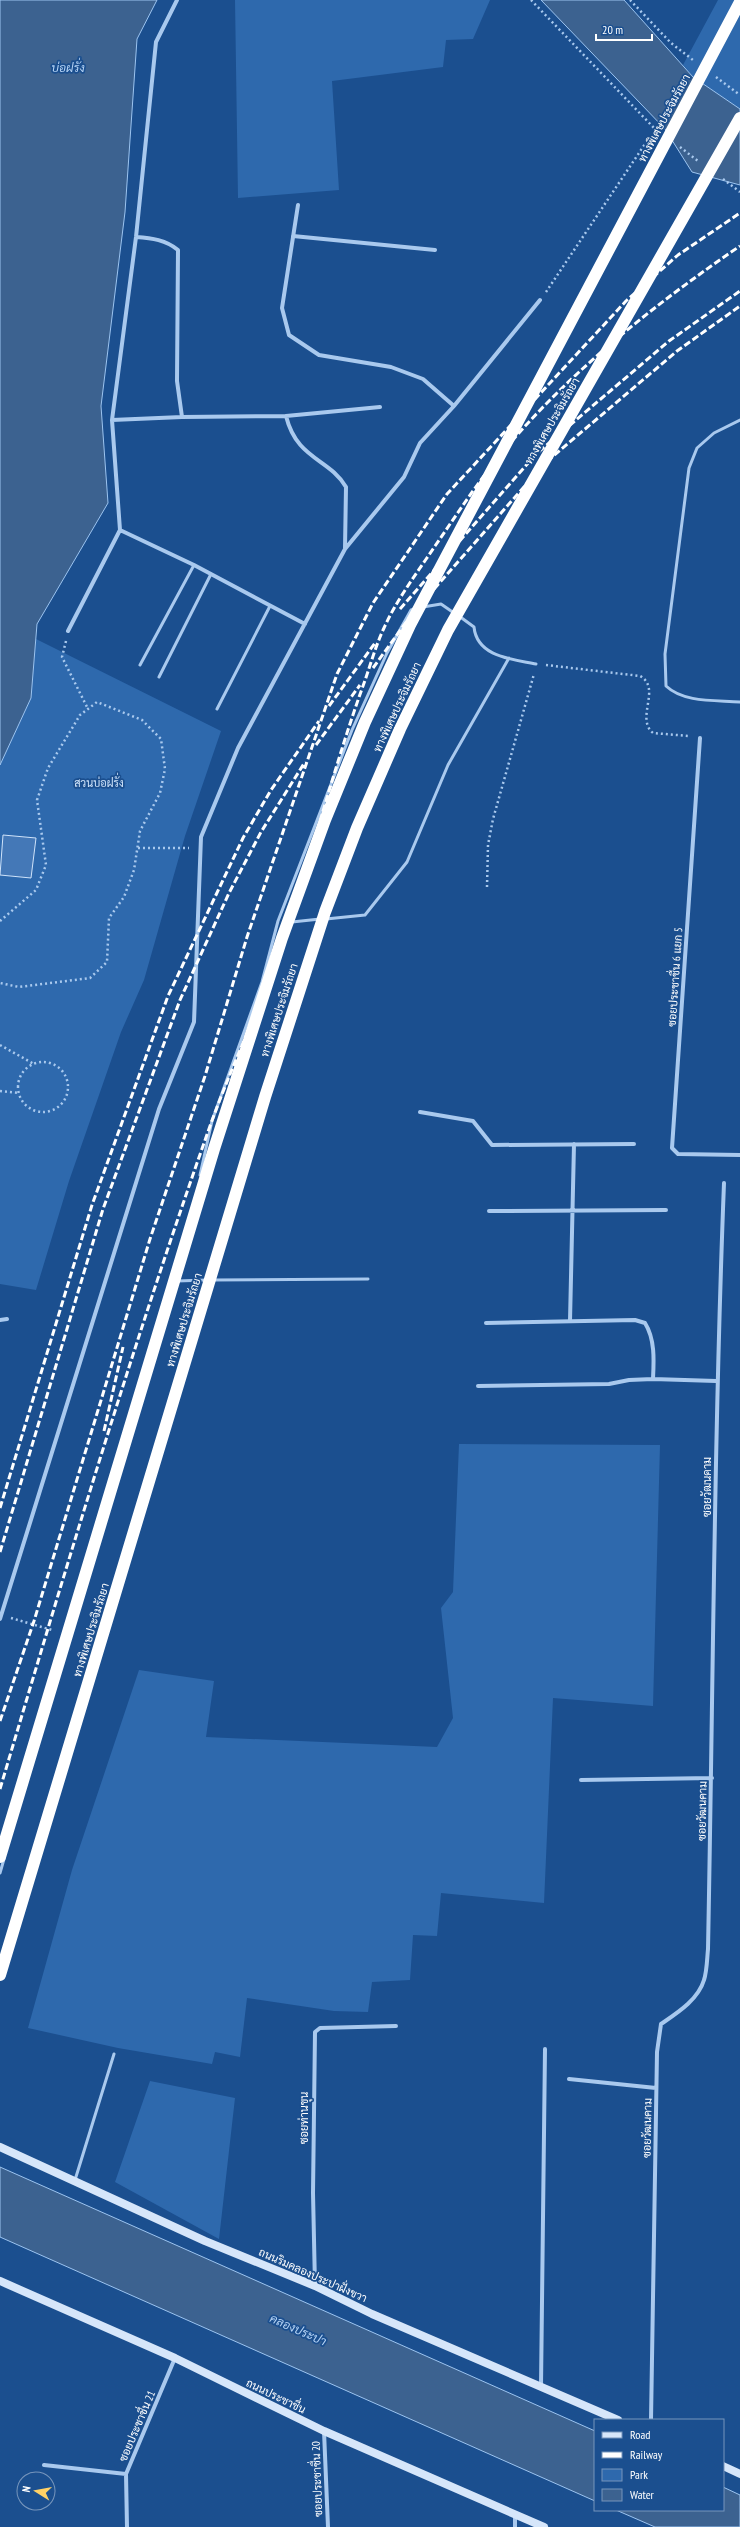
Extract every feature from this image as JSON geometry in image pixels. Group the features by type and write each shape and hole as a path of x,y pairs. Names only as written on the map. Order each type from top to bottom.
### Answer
{"highway":[{"name":"ทางพิเศษประจิมรัถยา","path":"0,1857 214,1149 282,938 325,820 365,722 410,625 740,2"},
{"name":"ทางพิเศษประจิมรัถยา","path":"0,1975 265,1097 325,912 354,835 400,729 448,630 740,118"}],"street":[{"path":"68,631 120,530 112,420 136,237 156,42 177,0"},
{"path":"298,205 282,308 289,335 319,355 391,367 423,379 454,406"},
{"path":"293,236 435,250"},
{"path":"136,237 152,238 171,243 178,250 177,381 182,417"},
{"path":"0,1617 159,1109 194,1022 201,837 238,748 345,549 404,477 420,443 454,406 540,300"},
{"path":"112,420 182,417 286,416 380,406"},
{"path":"286,416 290,429 307,454 341,479 346,487 345,549"},
{"path":"120,530 194,565 304,624"},
{"name":"ซอยประชาชื่น 6 แยก 5","path":"700,738 672,1148 678,1154 740,1155"},
{"path":"420,1112 473,1121 492,1145 634,1144"},
{"path":"570,1321 574,1144"},
{"name":"ซอยวัฒนคาม","path":"651,2419 657,2052 661,2024 690,2001 704,1981 708,1949 712,1778 716,1381 724,1183"},
{"path":"489,1211 666,1210"},
{"path":"0,1320 7,1319"},
{"path":"486,1323 634,1320 645,1323 651,1332 654,1363 653,1379"},
{"path":"478,1386 609,1384 653,1379 716,1381"},
{"path":"581,1780 712,1778"},
{"name":"ซอยท่านขุน","path":"315,2286 313,2185 315,2032 320,2028 396,2026"},
{"path":"541,2386 545,2049"},
{"path":"568,2079 656,2088"},
{"name":"ถนนริมคลองประปาฝั่งขวา","path":"0,2147 75,2180 205,2241 315,2286 372,2314 616,2419"},
{"name":"ถนนประชาชื่น","path":"0,2281 175,2358 324,2431 544,2527"},
{"name":"ซอยประชาชื่น 21","path":"127,2527 126,2474 175,2358"},
{"name":"ซอยประชาชื่น 20","path":"324,2431 328,2527"},
{"path":"44,2465 126,2474"},
{"path":"724,2466 740,2474"},
{"path":"515,2514 515,2527"}],"lane":[{"path":"740,420 714,433 697,448 689,468 666,654 666,686 675,694 696,698 740,702"},
{"path":"140,665 194,565"},
{"path":"159,677 211,574"},
{"path":"0,1873 70,1635 171,1281 198,1183 212,1122 262,982 278,921 352,730 387,653 411,610 441,604 474,627 475,638 482,647 509,658 536,664"},
{"path":"217,709 270,606"},
{"path":"278,921 365,915 407,862 448,764 509,658"},
{"path":"171,1281 368,1279"},
{"path":"75,2180 114,2054"}],"path":[{"path":"531,0 655,128 540,300"},
{"path":"630,0 671,43 696,62"},
{"path":"715,76 740,95"},
{"path":"68,631 62,658 88,709"},
{"path":"487,887 488,845 493,819 536,664 640,676 647,680 650,686 646,723 648,729 653,733 700,738"},
{"path":"0,921 36,890 44,871 46,865 37,800 48,768 80,715 97,702 142,720 161,739 166,769 160,793 140,831 134,870 124,897 109,918 107,962 90,978 18,987 0,982"},
{"path":"138,848 200,848"},
{"path":"0,1044 34,1064"},
{"path":"47,1063 58,1068 67,1083 64,1099 52,1110 35,1111 28,1107 19,1093 18,1086 23,1072 34,1064 47,1063"},
{"path":"0,1091 19,1093"},
{"path":"0,1617 70,1635"}],"green space":[{"path":"235,0 490,0 473,39 446,40 443,67 332,81 339,190 238,198"},
{"path":"718,0 740,0 740,109 693,77 683,65"},
{"name":"สวนบ่อฝรั่ง","path":"36,639 221,731 185,836 144,980 121,1032 69,1181 36,1290 0,1284 0,765 31,695"},
{"path":"459,1444 660,1445 653,1706 553,1698 544,1903 441,1893 437,1936 413,1935 410,1980 372,1982 368,2012 334,2011 247,1998 240,2057 215,2052 212,2064 118,2048 28,2028 72,1870 139,1670 214,1681 206,1737 437,1747 453,1718 441,1608 453,1592"},
{"path":"150,2081 235,2098 219,2239 115,2182"}],"water":[{"name":"บ่อฝรั่ง","path":"0,0 157,0 137,39 125,212 101,406 108,503 37,624 31,698 0,765"},
{"path":"541,0 624,0 693,77 740,109 740,185 692,172 665,129"},
{"name":"คลองประปา","path":"0,2167 594,2431 594,2501 0,2237"},
{"path":"724,2487 740,2495 740,2527 655,2527 618,2511 724,2511"}],"building":[{"path":"3,835 36,838 31,878 0,875"}],"railway":[{"path":"0,1721 34,1621 150,1239 205,1076 247,937 337,674 373,603 447,494 626,301 678,255 740,213"},
{"path":"0,1789 75,1539 154,1290 210,1126 281,946 352,718 384,628 408,586 480,481 522,429 550,400 610,344 674,293 740,246"},
{"path":"400,609 536,454 669,341 740,291"},
{"path":"373,668 412,614 545,463 677,351 740,306"},
{"path":"329,706 375,643"},
{"path":"316,745 360,685"},
{"path":"0,1508 92,1205 168,996 243,838 271,790 319,721"},
{"path":"0,1552 103,1209 180,1000 229,893 261,832 305,762"},
{"path":"104,1431 123,1347"}]}
